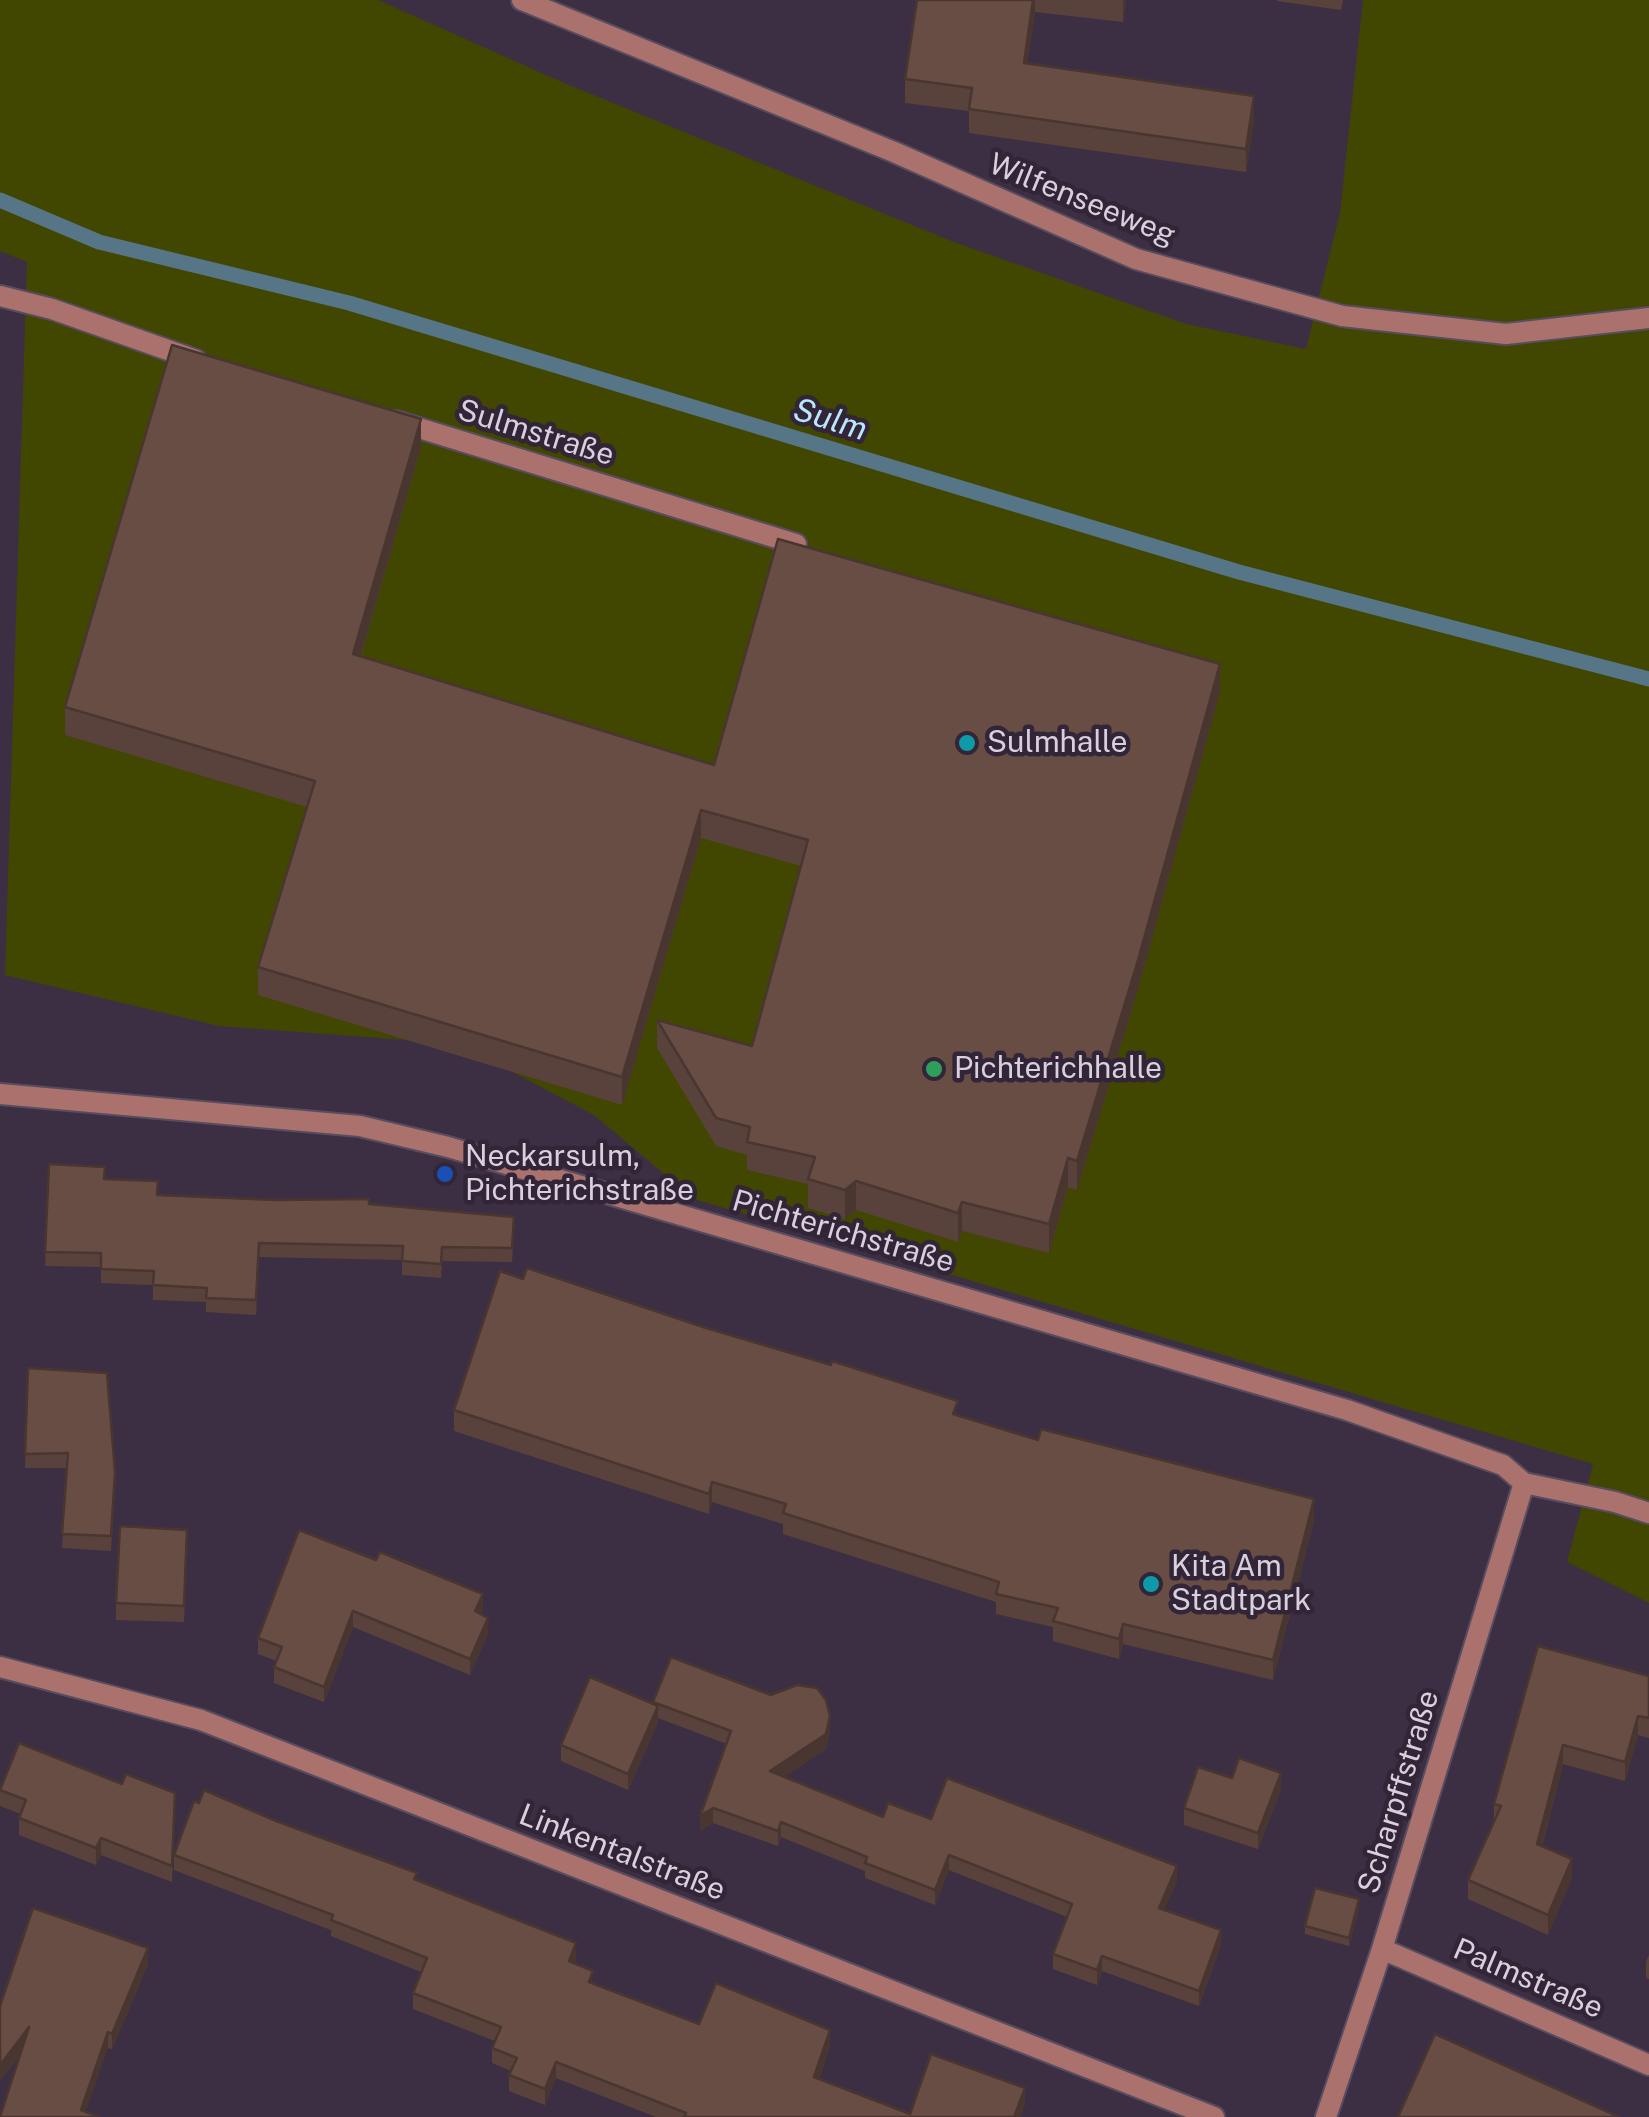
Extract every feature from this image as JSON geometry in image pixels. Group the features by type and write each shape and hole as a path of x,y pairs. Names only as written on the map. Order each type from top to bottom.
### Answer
{"street":[{"name":"Wilfenseeweg","path":"522,0 894,152 1136,259 1342,316 1506,334 1649,318"},
{"path":"0,296 52,308 222,368"},
{"name":"Sulmstraße","path":"369,413 796,544"},
{"name":"Pichterichstraße","path":"0,1094 360,1126 448,1146 1347,1410 1503,1465 1524,1483 1649,1513"},
{"name":"Scharpffstraße","path":"1326,2117 1382,1949 1524,1483"},
{"name":"Linkentalstraße","path":"0,1667 201,1720 1214,2117"},
{"name":"Palmstraße","path":"1382,1949 1649,2065"}],"shaded area":[{"path":"0,0 378,0 564,83 951,241 1186,324 1306,349 1340,213 1363,0 1649,0 1649,1603 1567,1562 1593,1464 694,1199 594,1115 460,1044 219,1026 5,975 27,262 0,251"}],"building":[{"path":"917,0 1033,0 1024,63 1254,96 1246,149 969,109 972,88 905,79"},
{"path":"172,345 421,419 353,654 714,765 778,539 1220,664 1138,960 1077,1161 1068,1158 1049,1224 962,1202 958,1213 856,1181 845,1190 808,1179 815,1157 747,1142 750,1127 716,1118 657,1020 752,1046 808,840 701,810 622,1077 258,967 315,781 65,707"},
{"path":"49,1164 105,1167 104,1179 158,1181 157,1195 369,1199 369,1204 514,1217 512,1248 442,1247 441,1264 402,1261 403,1246 259,1243 256,1300 206,1298 207,1288 153,1285 154,1271 101,1269 101,1253 45,1252"},
{"path":"527,1268 703,1327 831,1365 832,1361 958,1401 953,1414 1038,1440 1041,1429 1314,1499 1273,1660 1123,1624 1119,1639 1053,1621 1058,1608 996,1594 999,1582 783,1513 786,1504 712,1482 709,1494 454,1410 500,1271 523,1279"},
{"path":"28,1368 107,1373 115,1472 111,1536 62,1534 68,1453 25,1454"},
{"path":"120,1526 187,1530 184,1606 116,1603"},
{"path":"299,1530 376,1560 380,1552 483,1594 475,1611 488,1618 470,1659 353,1611 324,1687 274,1667 282,1647 258,1638"},
{"path":"1538,1646 1649,1676 1649,1718 1638,1716 1625,1762 1563,1745 1537,1844 1572,1859 1548,1915 1468,1880 1501,1806 1494,1804"},
{"path":"671,1657 771,1695 797,1685 817,1688 826,1700 830,1716 826,1734 770,1771 883,1817 888,1803 931,1819 947,1778 1177,1866 1159,1908 1221,1930 1199,1991 1102,1956 1097,1970 1053,1954 1072,1904 949,1855 935,1890 865,1863 867,1857 781,1822 778,1831 713,1808 700,1816 731,1731 653,1702"},
{"path":"590,1677 658,1706 628,1774 561,1745"},
{"path":"19,1743 122,1784 126,1774 175,1793 172,1866 101,1838 96,1848 19,1818 26,1800 0,1790"},
{"path":"1239,1758 1281,1773 1258,1833 1184,1808 1198,1767 1232,1778"},
{"path":"204,1790 417,1873 414,1879 576,1943 569,1961 593,1971 589,1982 699,2024 716,1983 830,2030 814,2077 910,2114 931,2054 1025,2088 1014,2117 684,2117 686,2113 556,2062 545,2089 509,2075 517,2058 492,2048 501,2027 413,1993 427,1958 331,1920 333,1915 174,1855 194,1801 199,1803"},
{"path":"1315,1888 1359,1899 1349,1938 1305,1926"},
{"path":"33,1908 148,1948 112,2034 108,2032 81,2110 99,2117 0,2117 29,2027 0,2065 0,2006"},
{"path":"1435,2034 1619,2117 1398,2117"}],"waterway":[{"name":"Sulm","path":"0,200 99,242 349,303 1239,572 1649,679"}],"place":[{"name":"Sulmhalle","path":"967,743"},
{"name":"Pichterichhalle","path":"934,1069"},
{"name":"Neckarsulm, Pichterichstraße","path":"445,1174"},
{"name":"Kita Am Stadtpark","path":"1151,1584"}]}
